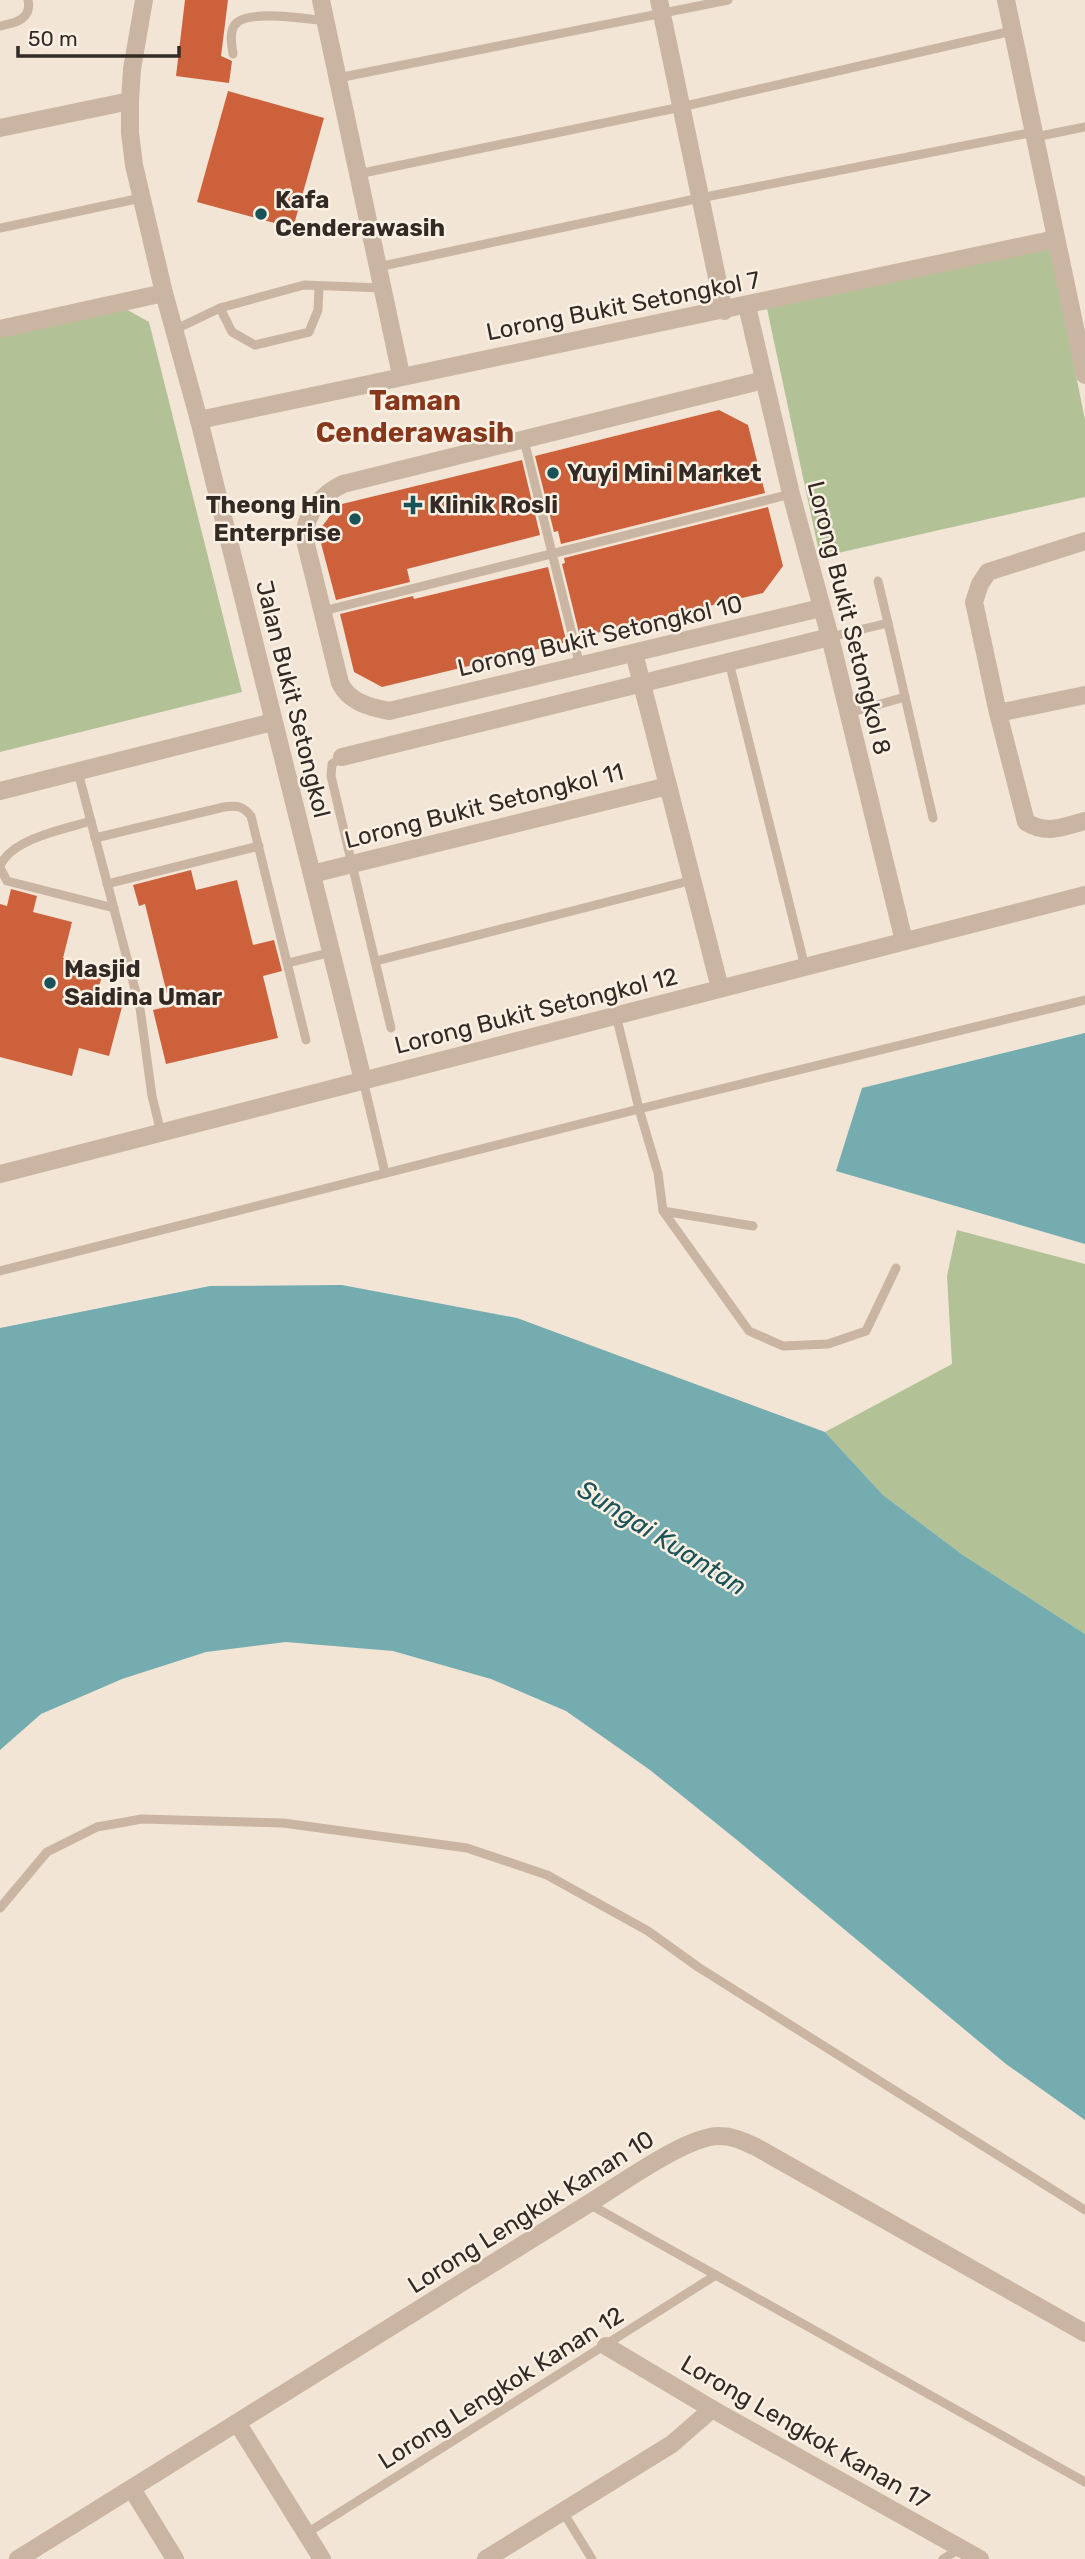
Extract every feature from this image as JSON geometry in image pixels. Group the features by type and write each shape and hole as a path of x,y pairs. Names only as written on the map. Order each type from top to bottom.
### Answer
{"street":[{"name":"Jalan Bukit Setongkol","path":"144,0 132,69 130,101 130,133 141,198 363,1080"},
{"path":"321,0 401,375"},
{"path":"1006,0 1085,374"},
{"path":"661,6 724,311"},
{"path":"0,128 130,101"},
{"name":"Lorong Bukit Setongkol 7","path":"198,419 401,375 724,311 1056,239"},
{"path":"0,330 164,293"},
{"name":"Lorong Bukit Setongkol 8","path":"747,306 791,494 830,637 904,941"},
{"path":"323,611 304,536 305,521 328,491 343,484 764,380"},
{"path":"1085,541 988,572 980,584 974,603 1026,822 1038,830 1048,830 1085,821"},
{"name":"Lorong Bukit Setongkol 10","path":"323,611 340,683 346,695 373,708 389,711 821,608"},
{"path":"342,757 830,637"},
{"path":"634,653 720,988"},
{"path":"998,713 1085,695"},
{"path":"0,791 273,722"},
{"name":"Lorong Bukit Setongkol 11","path":"312,874 668,786"},
{"name":"Lorong Bukit Setongkol 12","path":"0,1174 1085,895"},
{"name":"Lorong Lengkok Kanan 10","path":"19,2559 678,2149 717,2136 738,2138 1085,2333"},
{"name":"Lorong Lengkok Kanan 17","path":"606,2346 712,2409 980,2559"},
{"path":"486,2559 672,2444 712,2409"},
{"path":"238,2424 322,2559"},
{"path":"132,2489 174,2559"}],"lane":[{"path":"0,26 26,17 30,7 28,0"},
{"path":"338,78 661,6 728,0"},
{"path":"233,54 231,38 234,26 241,19 259,16 326,21"},
{"path":"358,174 681,107 1012,31"},
{"path":"378,267 700,198 1085,127"},
{"path":"0,228 141,198"},
{"path":"174,330 220,308 304,285 383,288"},
{"path":"220,308 232,332 254,345 309,332 318,310 319,286"},
{"path":"524,440 580,666"},
{"path":"323,611 791,494"},
{"path":"878,582 933,818"},
{"path":"830,637 888,623"},
{"path":"729,662 806,967"},
{"path":"849,713 905,697"},
{"path":"342,757 332,764 331,776 391,1028"},
{"path":"78,772 140,1008 152,1096 161,1133"},
{"path":"95,838 235,805 245,808 251,816 259,846 306,1040"},
{"path":"91,821 20,845 4,858 0,867 7,881 114,908"},
{"path":"107,884 259,846"},
{"path":"376,961 694,880"},
{"path":"288,963 332,952"},
{"path":"0,1271 639,1109 1085,1000"},
{"path":"616,1015 639,1109 659,1173 663,1211 749,1331 783,1346 828,1343 866,1331 896,1268"},
{"path":"363,1080 385,1173"},
{"path":"663,1211 753,1226"},
{"path":"0,1908 47,1852 97,1827 142,1819 283,1823 467,1848 547,1875 648,1931 698,1967 1085,2210"},
{"path":"588,2204 1085,2482"},
{"name":"Lorong Lengkok Kanan 12","path":"307,2533 716,2275"},
{"path":"563,2512 592,2559"},
{"path":"943,2559 961,2548"}],"green space":[{"path":"1050,245 1085,420 1085,497 820,557 766,304"},
{"path":"124,308 149,322 242,692 0,752 0,336"},
{"path":"957,1230 1085,1264 1085,1634 963,1555 883,1495 825,1432 952,1364 947,1276"}],"water":[{"path":"1085,1033 1085,1244 836,1171 862,1088"},
{"name":"Sungai Kuantan","path":"342,1285 517,1318 825,1432 883,1495 963,1555 1085,1634 1085,2120 1006,2064 650,1770 566,1711 491,1679 393,1651 286,1642 206,1652 122,1679 41,1714 0,1750 0,1328 210,1286"}],"building":[{"path":"185,0 228,0 221,56 232,61 229,83 176,76"},
{"path":"228,91 324,118 293,228 197,202"},
{"path":"719,410 748,425 765,493 561,544 558,531 554,532 535,456"},
{"path":"522,460 540,535 407,569 410,582 336,600 318,532 338,505"},
{"path":"768,507 783,566 763,593 580,637 562,564 565,563 564,558"},
{"path":"548,567 566,640 563,643 382,687 354,672 340,614"},
{"path":"191,870 196,890 237,880 253,945 274,940 282,971 263,976 278,1038 166,1064 153,1010 170,1006 145,904 139,906 133,885"},
{"name":"Masjid Saidina Umar","path":"11,889 37,896 33,912 72,922 63,958 104,969 96,997 123,1003 109,1056 79,1048 72,1076 0,1057 0,904 7,906"}],"place":[{"name":"Kafa Cenderawasih","path":"261,214"},
{"name":"Yuyi Mini Market","path":"553,473"},
{"name":"Klinik Rosli","path":"413,505"},
{"name":"Theong Hin Enterprise","path":"355,519"},
{"name":"Masjid Saidina Umar","path":"50,983"}],"district":[{"name":"Taman Cenderawasih","path":"415,416"}]}
